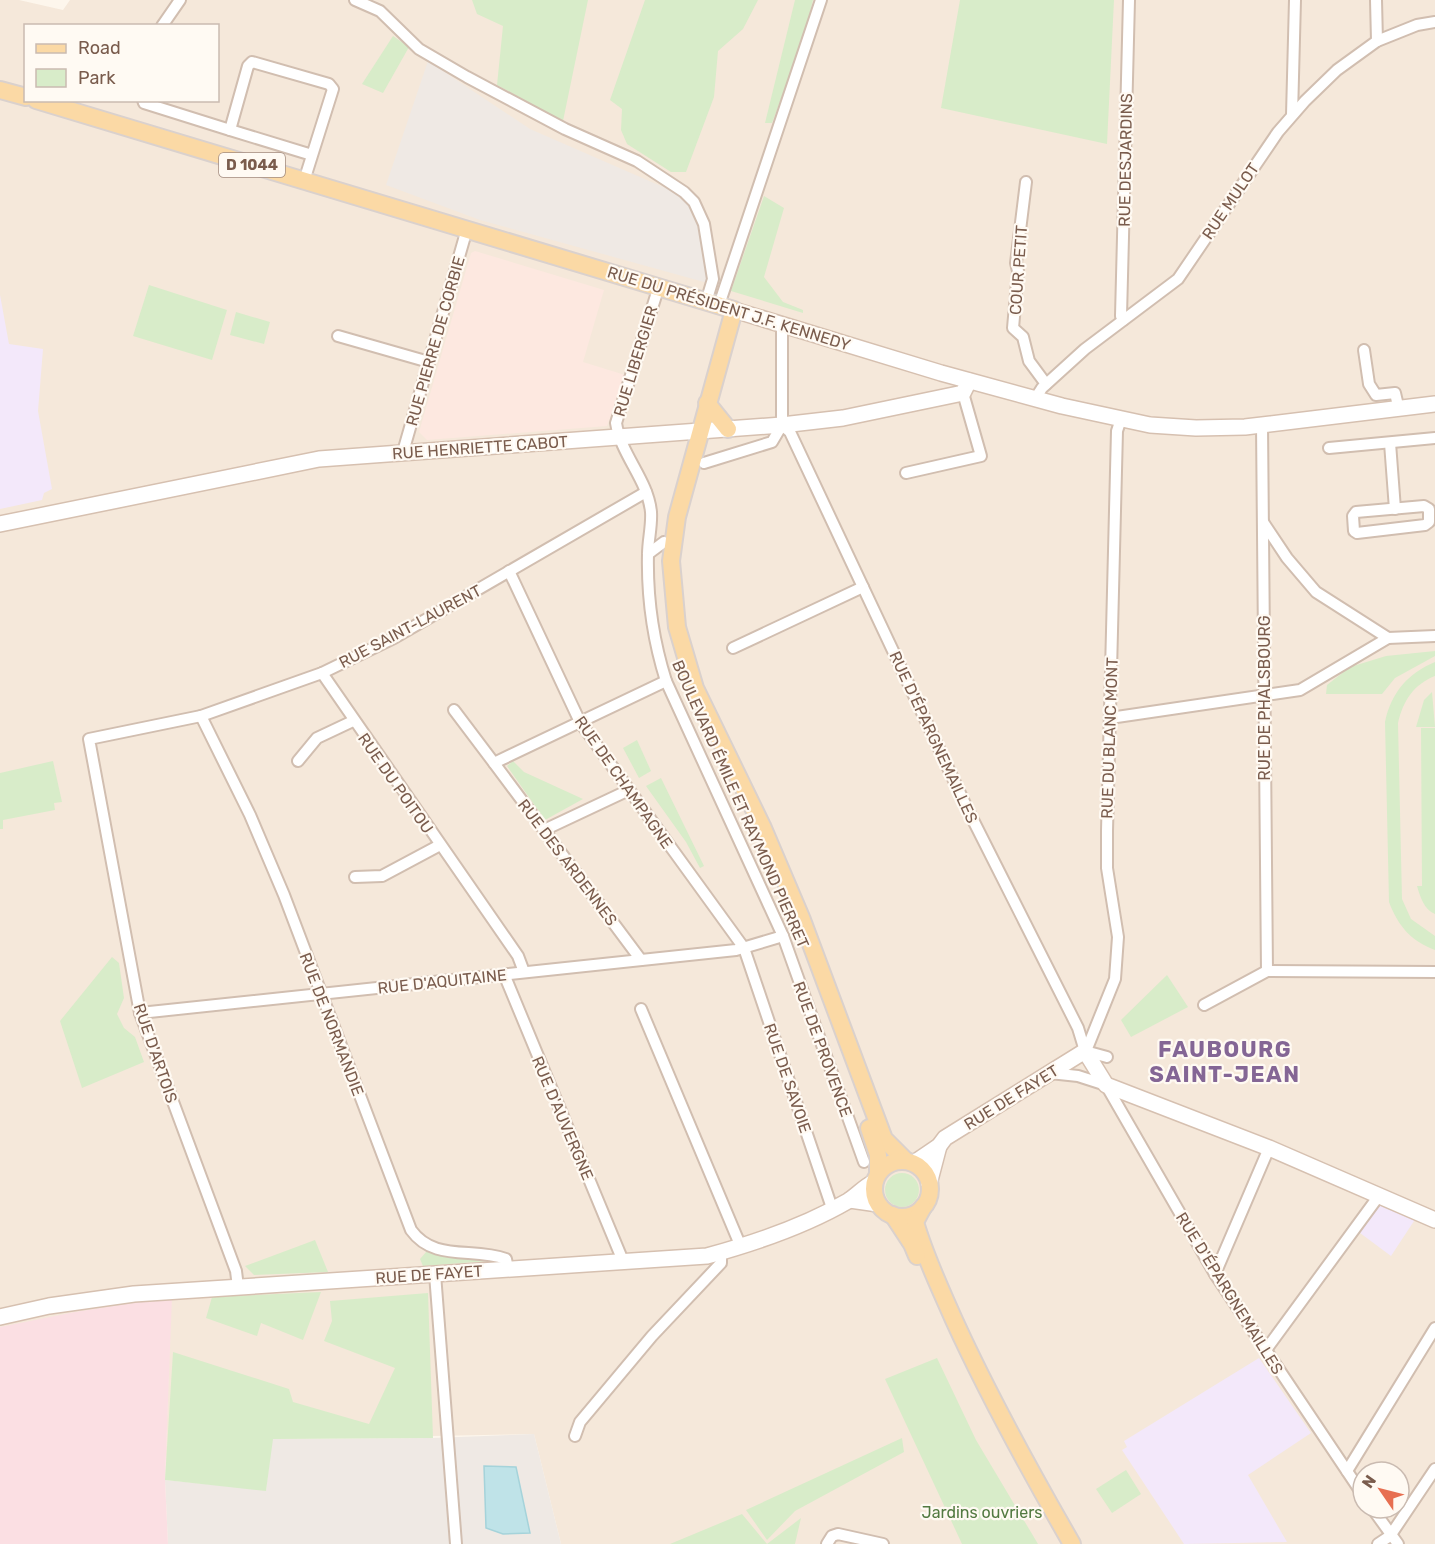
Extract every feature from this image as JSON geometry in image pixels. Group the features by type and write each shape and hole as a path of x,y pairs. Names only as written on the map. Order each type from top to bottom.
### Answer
{"main road":[{"path":"0,90 24,96"},
{"name":"RUE DU PRÉSIDENT J.F. KENNEDY","path":"43,102 782,323 966,387 1035,399 1170,428 1262,425 1435,404"},
{"name":"BOULEVARD ÉMILE ET RAYMOND PIERRET","path":"720,305 707,403 677,517 671,561 677,627 686,664 802,920 884,1139 910,1162"},
{"name":"RUE HENRIETTE CABOT","path":"0,524 300,462 403,452 782,425 843,418 966,387"},
{"path":"707,403 728,429"},
{"name":"BOULEVARD ÉMILE ET RAYMOND PIERRET","path":"699,431 680,465 666,516 664,542 665,606 681,676 795,923 875,1144 878,1155 876,1178"},
{"path":"1085,1051 1106,1085 1269,1149 1435,1220"},
{"name":"RUE DE FAYET","path":"910,1162 939,1146 945,1138 1085,1051"},
{"path":"929,1184 939,1146"},
{"path":"878,1204 874,1193 876,1178 890,1163 910,1162 927,1176 929,1192 915,1222 923,1252 977,1369 1072,1544"},
{"name":"RUE DE FAYET","path":"0,1317 49,1306 134,1294 707,1256 741,1247 832,1208 849,1200 876,1178"},
{"path":"849,1200 878,1204 893,1215 912,1244 959,1354 994,1427 1062,1544"},
{"path":"893,1215 909,1216 923,1207"}],"street":[{"path":"163,24 180,0"},
{"path":"355,0 380,11 419,50 565,129 637,161 684,192 694,202 704,224 713,279 720,305"},
{"path":"720,305 821,0"},
{"name":"RUE DESJARDINS","path":"1123,320 1121,316 1129,0"},
{"path":"1292,115 1295,0"},
{"path":"1376,0 1377,41"},
{"name":"RUE MULOT","path":"1035,399 1046,384 1123,320 1178,279 1254,166 1292,115 1337,70 1377,41 1417,25 1435,22"},
{"path":"230,130 248,66 252,62 329,84 333,89 304,181"},
{"path":"144,102 312,155"},
{"name":"COUR PETIT","path":"1026,182 1016,263 1018,271 1013,328 1023,337 1029,362 1046,384"},
{"name":"RUE PIERRE DE CORBIE","path":"403,452 467,229"},
{"name":"RUE LIBERGIER","path":"618,436 616,423 659,286"},
{"path":"704,464 772,442 782,425 782,323"},
{"path":"338,336 429,362"},
{"path":"1364,350 1369,384 1376,394 1395,393 1399,410"},
{"path":"906,473 981,456 966,387"},
{"name":"RUE DU BLANC MONT","path":"1085,1051 1115,979 1118,937 1107,868 1117,431 1121,419"},
{"name":"RUE D'ÉPARGNEMAILLES","path":"782,425 790,432 966,806 1078,1028 1085,1051"},
{"name":"RUE DE PHALSBOURG","path":"1262,425 1267,971"},
{"name":"BOULEVARD ÉMILE ET RAYMOND PIERRET","path":"618,436 646,492 651,513 648,554 652,622 666,681 783,936"},
{"path":"1329,448 1435,438"},
{"path":"1390,443 1395,509"},
{"name":"RUE SAINT-LAURENT","path":"89,739 201,716 322,673 394,639 646,492"},
{"path":"1424,506 1432,514 1425,525 1357,533 1354,531 1353,516 1356,512 1424,506"},
{"path":"1263,521 1287,558 1316,592 1388,638"},
{"path":"648,554 664,542"},
{"name":"RUE DE CHAMPAGNE","path":"509,571 580,722 744,948"},
{"path":"734,648 863,587"},
{"path":"1110,718 1299,690 1388,638 1435,636"},
{"name":"RUE DU POITOU","path":"322,673 353,722 518,956 525,972"},
{"path":"494,763 666,681"},
{"name":"RUE DES ARDENNES","path":"454,710 641,960"},
{"name":"RUE DE NORMANDIE","path":"201,716 250,815 284,896 411,1230 420,1243 433,1249 506,1258 508,1269"},
{"name":"RUE DU POITOU","path":"298,761 317,738 353,722"},
{"name":"RUE D'ARTOIS","path":"89,739 140,1013 236,1271 238,1287"},
{"path":"544,830 629,790"},
{"name":"RUE DU POITOU","path":"355,876 382,876 440,845"},
{"name":"RUE D'AQUITAINE","path":"140,1013 744,948 783,936"},
{"name":"RUE DE PROVENCE","path":"783,936 864,1162"},
{"name":"RUE DE SAVOIE","path":"744,948 832,1208"},
{"path":"1204,1005 1267,971 1435,972"},
{"name":"RUE D'AUVERGNE","path":"504,974 623,1261"},
{"path":"641,1009 741,1247"},
{"path":"1085,1051 1107,1058"},
{"path":"1050,1072 1078,1076 1106,1085"},
{"name":"RUE D'ÉPARGNEMAILLES","path":"1106,1085 1215,1274 1351,1477"},
{"path":"1215,1274 1269,1149"},
{"path":"1265,1351 1378,1197"},
{"path":"575,1436 588,1413 652,1336 721,1263 722,1252"},
{"path":"435,1274 456,1544"},
{"path":"1347,1471 1435,1328"},
{"path":"1378,1544 1394,1540 1435,1469"},
{"path":"1380,1520 1394,1540"},
{"path":"827,1544 832,1536 838,1534 883,1544"}],"shaded area":[{"path":"0,0 19,0 63,10 70,0 1435,0 1435,1544 561,1544 534,1434 273,1439 165,1480 171,1297 0,1328"},
{"path":"428,61 530,129 686,197 704,211 719,281 704,282 480,220 386,185"},
{"path":"475,251 604,290 583,362 625,375 607,426 427,440 419,432 471,253"},
{"path":"0,295 9,344 43,349 38,411 52,489 44,493 42,500 0,509"},
{"path":"1379,1203 1416,1218 1391,1256 1360,1233"},
{"path":"172,1297 165,1480 168,1544 0,1544 0,1327 75,1312"},
{"path":"1259,1358 1311,1433 1248,1475 1287,1542 1184,1544 1122,1450 1127,1447 1124,1441"},
{"path":"534,1434 561,1544 168,1544 165,1480 266,1490 272,1439 433,1438"}],"green space":[{"path":"472,0 588,0 563,121 497,85 503,26 477,14"},
{"path":"645,0 758,0 743,29 718,51 714,97 686,172 671,172 627,144 621,130 622,109 610,100"},
{"path":"795,0 813,0 804,37 772,123 765,123"},
{"path":"960,0 1114,0 1107,144 941,108"},
{"path":"393,36 409,47 383,93 362,84"},
{"path":"764,196 784,208 764,277 783,302 803,310 803,313 731,291"},
{"path":"149,285 227,310 212,360 133,336"},
{"path":"236,312 270,322 264,344 230,335"},
{"path":"1435,651 1435,656 1395,678 1382,694 1326,694 1327,685 1350,667 1386,656"},
{"path":"1435,662 1435,676 1410,694 1398,723 1402,899 1411,919 1435,936 1435,950 1406,932 1389,902 1385,722 1396,693 1402,685 1417,672"},
{"path":"1432,692 1435,727 1416,727 1424,700"},
{"path":"1421,728 1435,728 1435,914 1425,906 1417,886 1422,886"},
{"path":"637,740 651,771 639,778 623,748"},
{"path":"53,761 62,802 54,803 55,810 3,820 3,829 0,829 0,773"},
{"path":"513,761 524,772 583,799 545,820 507,766"},
{"path":"661,778 704,866 700,868 686,842 646,786"},
{"path":"112,957 119,963 124,998 117,1014 124,1028 135,1037 144,1062 82,1088 60,1021"},
{"path":"1167,975 1188,1007 1131,1037 1121,1020"},
{"path":"902,1173 914,1178 919,1190 914,1202 902,1207 890,1202 885,1190 890,1178"},
{"path":"315,1240 328,1272 254,1275 245,1266"},
{"path":"427,1251 489,1261 423,1266 420,1259"},
{"path":"321,1292 303,1340 261,1323 257,1336 206,1318 212,1297"},
{"path":"428,1293 433,1438 273,1439 266,1491 165,1480 173,1352 289,1389 293,1402 369,1424 395,1368 324,1341 332,1321 330,1301"},
{"name":"Jardins ouvriers","path":"937,1358 976,1440 1038,1544 962,1544 885,1379"},
{"path":"902,1438 904,1452 795,1511 767,1540 746,1510"},
{"path":"1126,1470 1141,1494 1112,1513 1096,1489"},
{"path":"742,1514 767,1544 670,1544"},
{"path":"801,1518 795,1544 767,1544"}],"water":[{"path":"484,1466 516,1467 530,1533 503,1534 486,1528"}],"district":[{"name":"FAUBOURG SAINT-JEAN","path":"1225,1062"}]}
